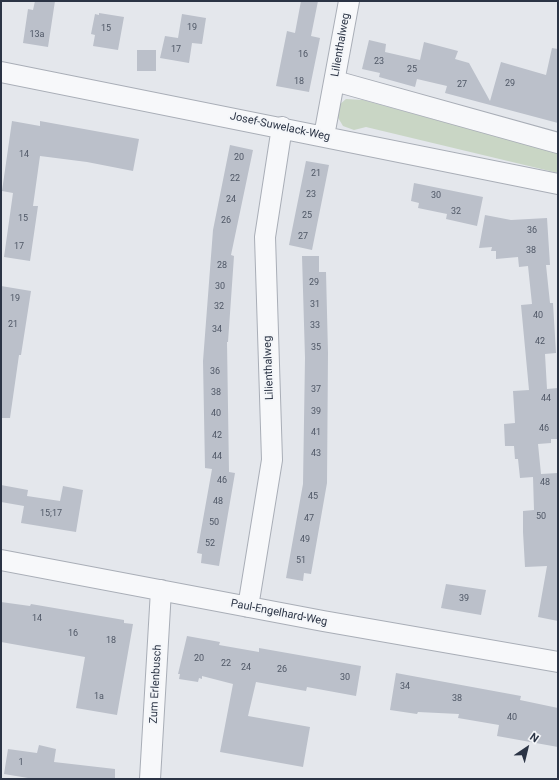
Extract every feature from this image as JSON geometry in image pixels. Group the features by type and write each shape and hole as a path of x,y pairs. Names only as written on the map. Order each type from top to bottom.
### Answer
{"street":[{"name":"Lilienthalweg","path":"324,136 349,1"},
{"name":"Josef-Suwelack-Weg","path":"1,72 282,127 558,184"},
{"path":"335,81 558,143"},
{"name":"Lilienthalweg","path":"248,608 272,460 265,237 282,127"},
{"name":"Paul-Engelhard-Weg","path":"1,560 248,608 558,662"},
{"name":"Zum Erlenbusch","path":"150,779 161,590"}],"green space":[{"path":"346,99 363,100 558,153 558,173 366,127 354,130 343,126 337,116 339,105"}],"building":[{"path":"35,1 55,1 48,47 23,43 28,9 33,10"},
{"path":"301,1 318,1 311,36 320,38 309,92 276,86 287,31 295,33"},
{"path":"99,13 124,17 118,50 93,46 95,35 91,34 95,14 99,15"},
{"path":"182,14 206,18 202,44 192,43 189,63 160,58 165,36 178,38"},
{"path":"369,40 386,44 385,52 420,60 424,42 458,51 455,59 469,63 490,101 501,62 546,75 552,48 558,49 558,123 445,93 447,86 417,79 415,87 379,77 380,73 362,69"},
{"path":"137,50 156,50 156,71 137,71"},
{"path":"12,121 40,126 40,121 139,139 133,171 87,162 40,156 33,206 38,206 30,261 4,257 13,193 2,191"},
{"path":"230,145 253,150 231,255 234,256 227,342 229,472 235,473 219,566 201,563 202,554 197,553 212,469 205,468 203,361 213,230"},
{"path":"306,161 329,165 312,250 289,245"},
{"path":"414,183 483,197 477,226 446,219 447,214 418,208 419,203 411,201"},
{"path":"485,215 511,220 547,218 550,265 546,265 550,303 553,303 556,353 545,354 547,389 558,388 558,439 551,439 551,443 538,444 541,474 558,473 558,621 538,617 547,566 525,567 523,532 523,511 534,510 533,477 520,478 518,459 515,459 514,446 505,446 504,424 515,423 513,391 529,390 521,305 532,304 528,266 519,267 518,257 496,259 496,251 491,251 492,247 479,248"},
{"path":"302,256 319,256 319,272 326,272 328,353 327,483 311,574 304,573 303,581 286,578 303,484 305,358"},
{"path":"1,286 31,291 21,355 19,355 10,418 1,418"},
{"path":"1,485 28,490 27,496 60,501 63,486 83,490 76,532 21,523 24,506 1,502"},
{"path":"446,584 486,590 481,615 441,608"},
{"path":"1,602 30,606 31,604 124,620 124,623 133,624 117,715 76,708 85,657 1,642"},
{"path":"187,636 220,642 219,645 259,652 259,648 361,666 356,696 307,687 306,691 256,682 248,716 310,727 303,767 220,752 233,684 202,676 202,679 199,678 198,682 179,679 180,674 178,674"},
{"path":"396,673 521,696 520,700 558,708 558,747 497,736 499,725 458,718 459,714 418,712 417,714 390,710"},
{"path":"39,745 56,749 54,762 115,769 115,779 34,779 4,774 8,749 37,753"}]}
